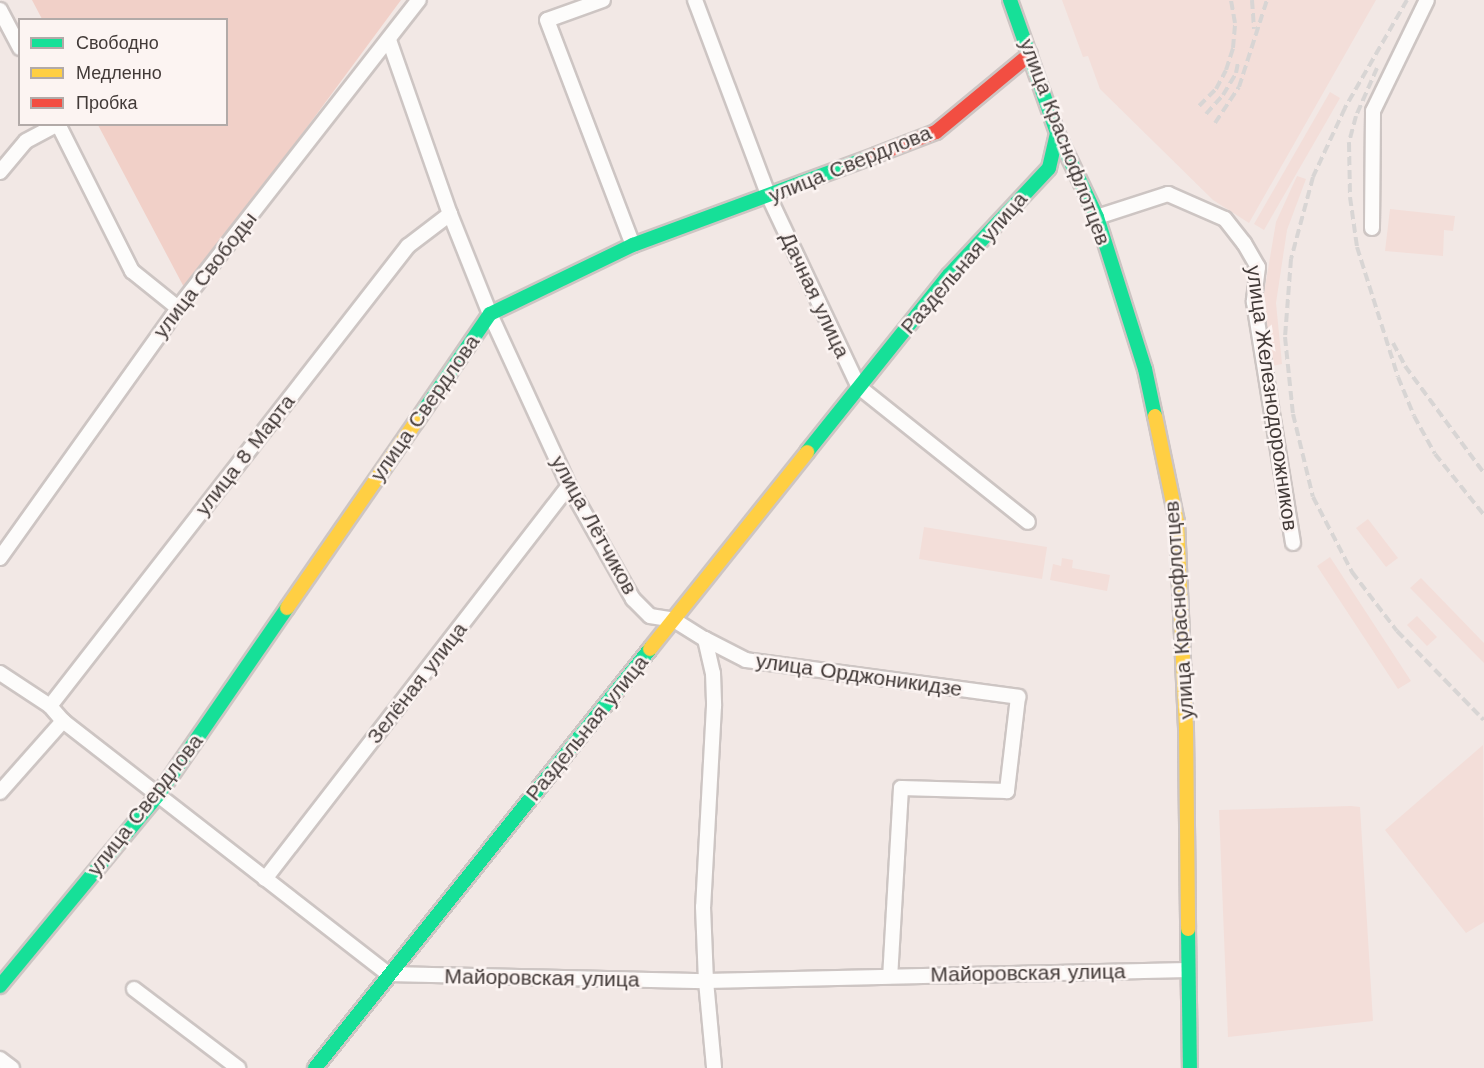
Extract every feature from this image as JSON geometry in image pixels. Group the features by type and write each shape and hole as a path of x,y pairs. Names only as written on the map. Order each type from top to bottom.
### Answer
{"street":[{"name":"улица Свободы","path":"0,558 178,308 419,0"},
{"path":"603,0 547,20 633,245"},
{"name":"Дачная улица","path":"695,0 769,197 859,387"},
{"name":"улица Краснофлотцев","path":"1010,0 1057,133 1096,217 1145,369 1177,522 1186,729 1190,1068"},
{"path":"1372,228 1373,111 1427,0"},
{"path":"0,10 18,44"},
{"name":"улица Лётчиков","path":"389,40 450,214 490,314 569,486 633,598 650,616 674,620 705,639"},
{"name":"улица Свердлова","path":"0,986 158,795 490,314 633,245 769,197 936,132 1030,54"},
{"path":"0,172 26,141 54,126"},
{"path":"59,126 132,270 178,308"},
{"name":"Раздельная улица","path":"315,1068 948,274 1049,168 1057,133"},
{"name":"улица Железнодорожников","path":"1096,217 1168,194 1225,219 1244,243 1258,267 1254,302 1293,543"},
{"name":"улица 8 Марта","path":"50,706 408,246 450,214"},
{"path":"859,387 1028,522"},
{"name":"Зелёная улица","path":"264,879 569,486"},
{"path":"705,639 713,673 714,706 703,908 706,981 714,1068"},
{"name":"улица Орджоникидзе","path":"705,639 746,660 1018,698 1007,791 901,788 890,976"},
{"path":"0,673 50,706 63,721 388,975"},
{"path":"0,792 63,721"},
{"name":"Майоровская улица","path":"388,975 706,981 1188,970"},
{"path":"134,989 238,1068"},
{"path":"0,1059 12,1068"}],"shaded area":[{"path":"32,0 401,0 186,291 99,126 228,126 228,18 41,18"},
{"path":"1062,0 1376,0 1249,223 1213,200 1100,89 1088,56 1083,57"},
{"path":"1330,92 1340,98 1264,230 1254,224"},
{"path":"1297,176 1306,179 1287,230 1276,303 1282,364 1267,367 1262,305 1276,222"},
{"path":"1390,209 1455,216 1453,231 1444,230 1443,256 1385,251"},
{"path":"1368,519 1398,558 1386,567 1356,528"},
{"path":"924,527 1047,547 1042,579 919,559"},
{"path":"1330,557 1411,681 1398,689 1317,566"},
{"path":"1062,558 1073,560 1072,568 1110,575 1107,591 1050,580 1053,564 1061,566"},
{"path":"1421,578 1484,643 1484,663 1410,588"},
{"path":"1417,616 1437,637 1427,646 1407,625"},
{"path":"1483,745 1484,922 1466,933 1385,830"},
{"path":"1360,807 1373,1021 1228,1037 1219,810"}],"railway":[{"path":"1199,106 1216,89 1226,70 1233,48 1235,23 1231,0"},
{"path":"1252,0 1254,29"},
{"path":"1215,123 1239,87 1267,0"},
{"path":"1407,0 1345,108 1313,177 1291,259 1285,337 1293,414 1313,497 1352,572 1397,631 1484,720"},
{"path":"1206,114 1223,95 1236,73 1238,63"},
{"path":"1377,68 1356,116 1349,143 1350,197 1357,247 1398,377 1414,416 1435,454 1484,515"},
{"path":"1393,343 1405,366 1484,473"}],"traffic: fast":[{"path":"1010,0 1057,133 1097,217 1145,369 1155,416"},
{"path":"807,452 949,275 1049,168 1057,133"},
{"path":"416,422 490,314 633,245 876,155"},
{"path":"0,986 158,795 287,608"},
{"path":"315,1068 650,649"},
{"path":"1188,929 1190,1068"}],"traffic: slow":[{"path":"1155,416 1177,522 1186,729 1188,929"},
{"path":"287,608 416,422"},
{"path":"650,649 807,452"}],"traffic: jam":[{"path":"876,155 936,132 1030,54"}]}
